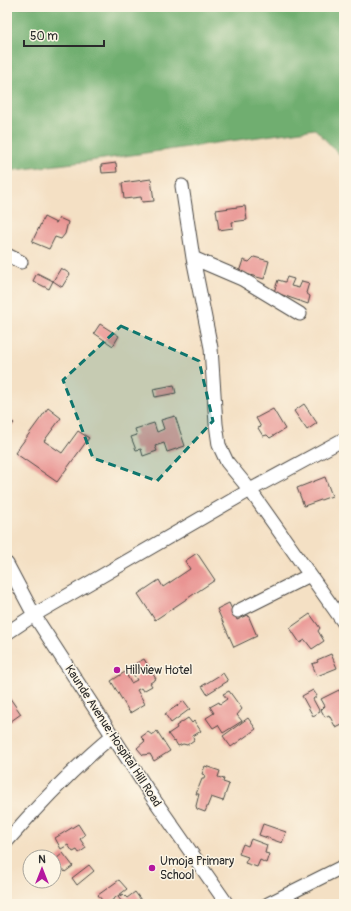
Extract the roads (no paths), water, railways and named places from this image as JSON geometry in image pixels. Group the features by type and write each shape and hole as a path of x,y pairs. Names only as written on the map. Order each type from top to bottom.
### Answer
{"street":[{"path":"182,186 193,258 210,348 219,445 227,462 250,490 344,623"},
{"path":"7,255 21,262"},
{"path":"193,258 242,279 300,314"},
{"path":"7,633 34,615 250,490 344,439"},
{"name":"Kaunde Avenue;Hospital Hill Road","path":"7,564 34,615 151,795 227,904"},
{"path":"238,611 310,575"},
{"path":"7,841 25,820 74,770 113,735"},
{"path":"268,904 344,866"}],"place":[{"name":"Hillview Hotel","path":"117,670"},
{"name":"Umoja Primary School","path":"152,868"}]}
